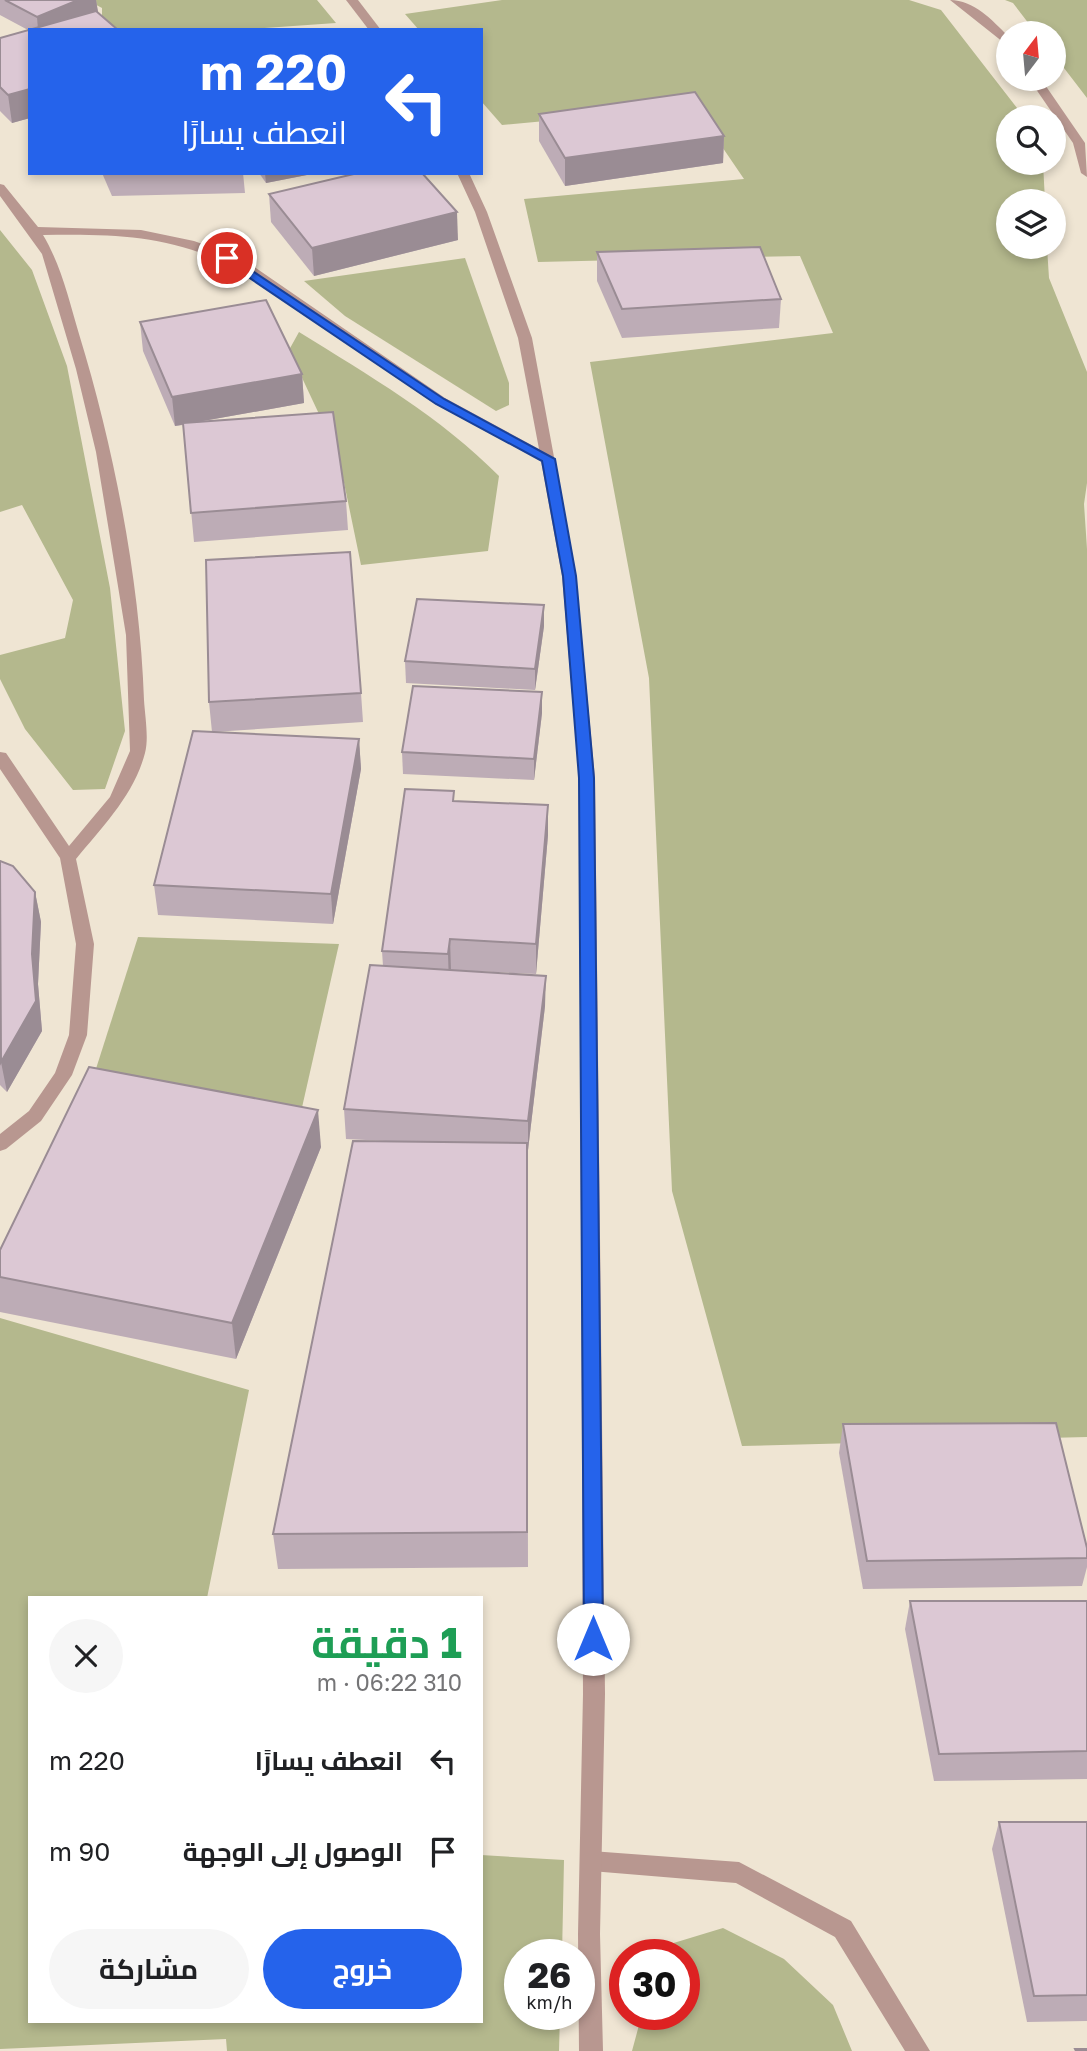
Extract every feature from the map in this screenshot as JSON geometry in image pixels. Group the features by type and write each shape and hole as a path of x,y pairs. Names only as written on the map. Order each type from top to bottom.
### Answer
{"street":[{"path":"352,0 373,28"},
{"path":"956,0 984,19 996,31"},
{"path":"1043,91 1079,143 1087,173"},
{"path":"464,175 485,224 525,338 569,576 587,778 594,1695 591,2051"},
{"path":"0,188 48,254 83,369 103,452 134,635 139,719 138,751 130,775 117,799 68,858"},
{"path":"34,232 149,233 184,240 212,250 242,265 440,401 548,459"},
{"path":"0,757 68,858 85,944 78,1035 63,1075 34,1116 0,1144"},
{"path":"591,1861 739,1873 843,1929 918,2051"}],"green space":[{"path":"87,0 317,0 336,23 266,28 103,28 102,8"},
{"path":"502,0 909,0 941,10 996,81 996,91 1004,91 1015,105 996,105 996,175 1044,175 1044,189 996,189 996,259 1048,259 1049,278 1087,372 1087,483 1084,504 1087,549 1087,1437 742,1446 672,1191 649,678 590,362 833,333 800,256 538,262 524,199 744,179 695,107 502,125 483,103 483,28 417,28 405,14"},
{"path":"1005,0 1087,0 1087,98 1066,71 1066,21 1027,21 1013,3"},
{"path":"0,230 32,270 67,366 110,588 125,731 105,789 73,790 25,729 0,679 0,655 65,638 73,600 22,505 0,512"},
{"path":"465,258 509,383 509,405 496,411 345,316 304,281"},
{"path":"299,332 428,416 499,476 488,551 361,565 334,434 319,414 289,350"},
{"path":"138,937 339,944 296,1134 87,1097"},
{"path":"0,1318 249,1390 207,1596 28,1596 28,2023 483,2023 483,1855 564,1860 562,1939 504,1939 504,2030 560,2030 559,2051 227,2051 226,2039 0,2049"},
{"path":"723,1928 784,1959 833,2005 852,2051 632,2051 638,2030 700,2030 700,1939 687,1939"}],"building":[{"path":"5,0 78,0 37,17"},
{"path":"96,11 116,28 36,28"},
{"path":"28,30 28,90 8,95 0,87 0,38"},
{"path":"695,92 724,136 565,158 539,114"},
{"path":"350,175 424,175 457,212 312,248 269,194"},
{"path":"760,247 781,299 622,309 597,252"},
{"path":"266,300 302,374 172,397 140,322"},
{"path":"333,412 346,501 191,513 183,423"},
{"path":"350,552 361,693 209,702 206,560"},
{"path":"417,599 544,605 535,669 405,661"},
{"path":"413,686 542,692 534,759 402,752"},
{"path":"193,731 359,739 331,894 154,885"},
{"path":"405,789 454,791 453,801 548,805 536,944 450,939 448,954 382,951"},
{"path":"0,861 13,866 35,892 32,954 36,1001 1,1062"},
{"path":"370,965 546,976 528,1121 344,1109"},
{"path":"89,1067 318,1110 232,1323 0,1277 0,1250"},
{"path":"353,1141 527,1143 527,1532 273,1534"},
{"path":"1056,1423 1087,1548 1087,1558 867,1561 843,1424"},
{"path":"910,1601 1087,1601 1087,1751 939,1754"},
{"path":"999,1822 1087,1822 1087,1995 1034,1996"}],"route":[{"path":"227,258 242,265 440,401 548,459 569,576 587,778 593,1639"}]}
